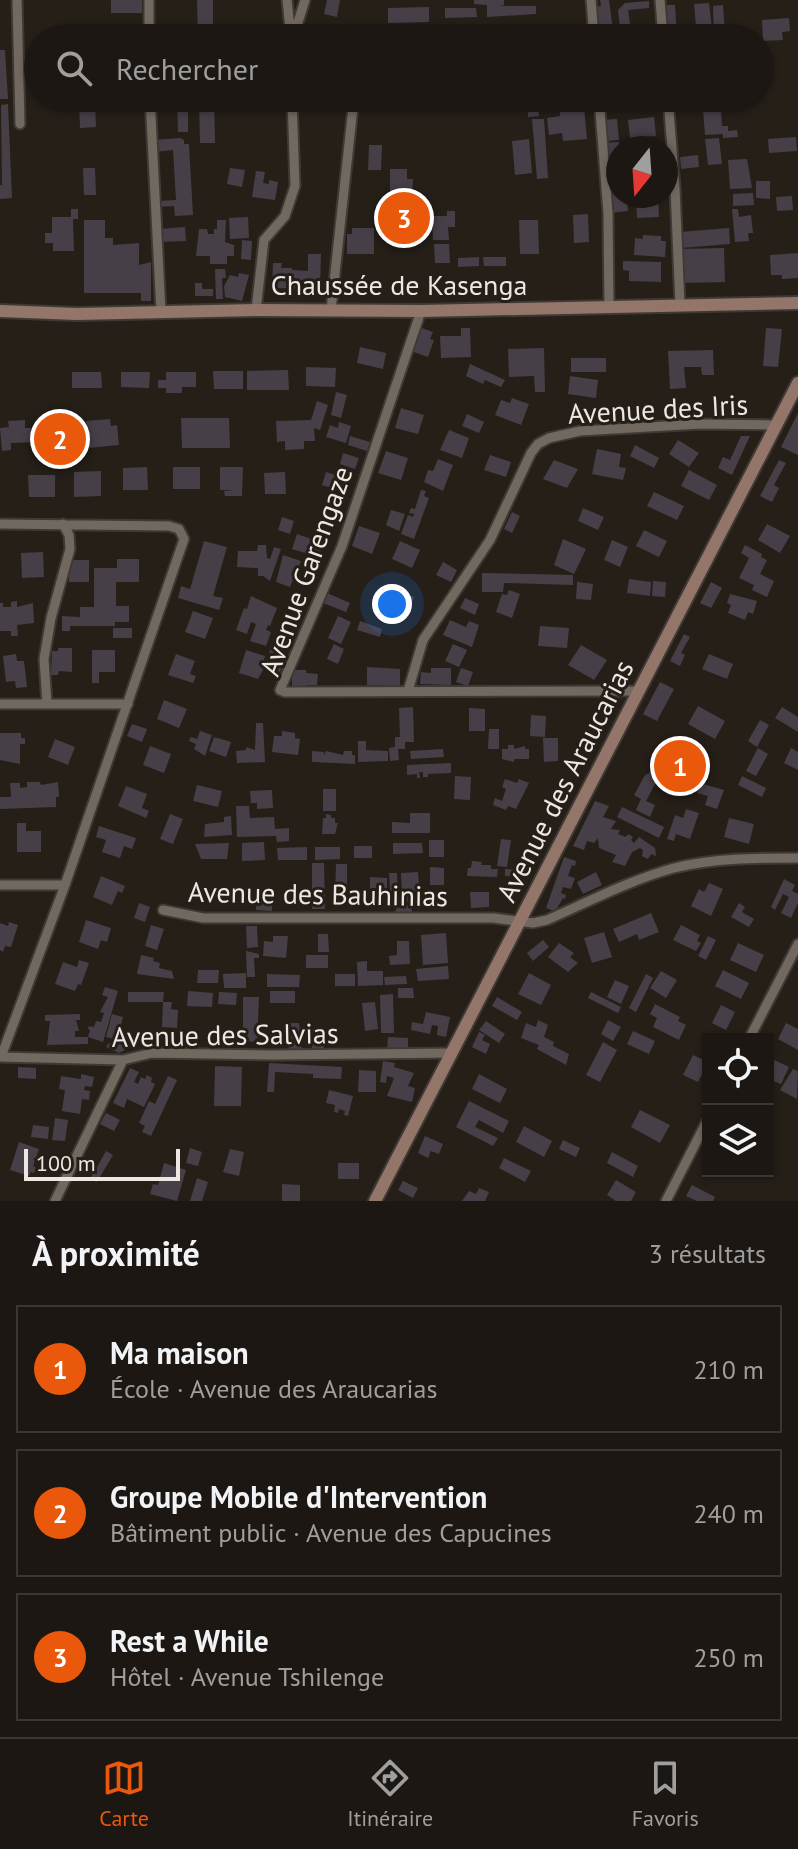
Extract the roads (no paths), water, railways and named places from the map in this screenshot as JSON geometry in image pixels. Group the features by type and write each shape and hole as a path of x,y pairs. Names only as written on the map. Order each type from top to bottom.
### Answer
{"street":[{"path":"17,0 20,124"},
{"path":"149,0 149,24"},
{"path":"287,0 290,24"},
{"path":"297,24 305,0"},
{"path":"591,0 593,24"},
{"path":"660,0 662,24"},
{"path":"151,112 161,312"},
{"path":"256,310 264,240 285,216 295,186 292,112"},
{"path":"331,310 352,112"},
{"path":"600,112 608,213 609,307"},
{"path":"669,112 680,305"},
{"name":"Chaussée de Kasenga","path":"0,311 77,314 256,310 421,311 798,303"},
{"name":"Avenue Garengaze","path":"421,311 342,546 280,688 285,692 638,691"},
{"name":"Avenue des Araucarias","path":"375,1201 798,383"},
{"name":"Avenue des Iris","path":"408,691 423,640 484,550 531,453 541,442 580,431 700,424 775,425"},
{"path":"0,524 169,526 182,532 184,543 65,885 1,1057"},
{"path":"47,704 44,659 51,618 70,549 69,535 63,524"},
{"path":"0,704 128,704"},
{"name":"Avenue des Bauhinias","path":"163,910 203,918 493,918 533,923 547,920 639,880 683,866 734,859 798,858"},
{"path":"0,885 65,885"},
{"path":"752,1033 798,944"},
{"name":"Avenue des Salvias","path":"1,1057 123,1060 152,1053 452,1053"},
{"path":"55,1201 123,1060"},
{"path":"666,1201 702,1131"}],"place":[{"name":"Rest a While","path":"404,218"},
{"name":"Groupe Mobile d'Intervention","path":"60,439"},
{"name":"Ma maison","path":"680,766"}]}
